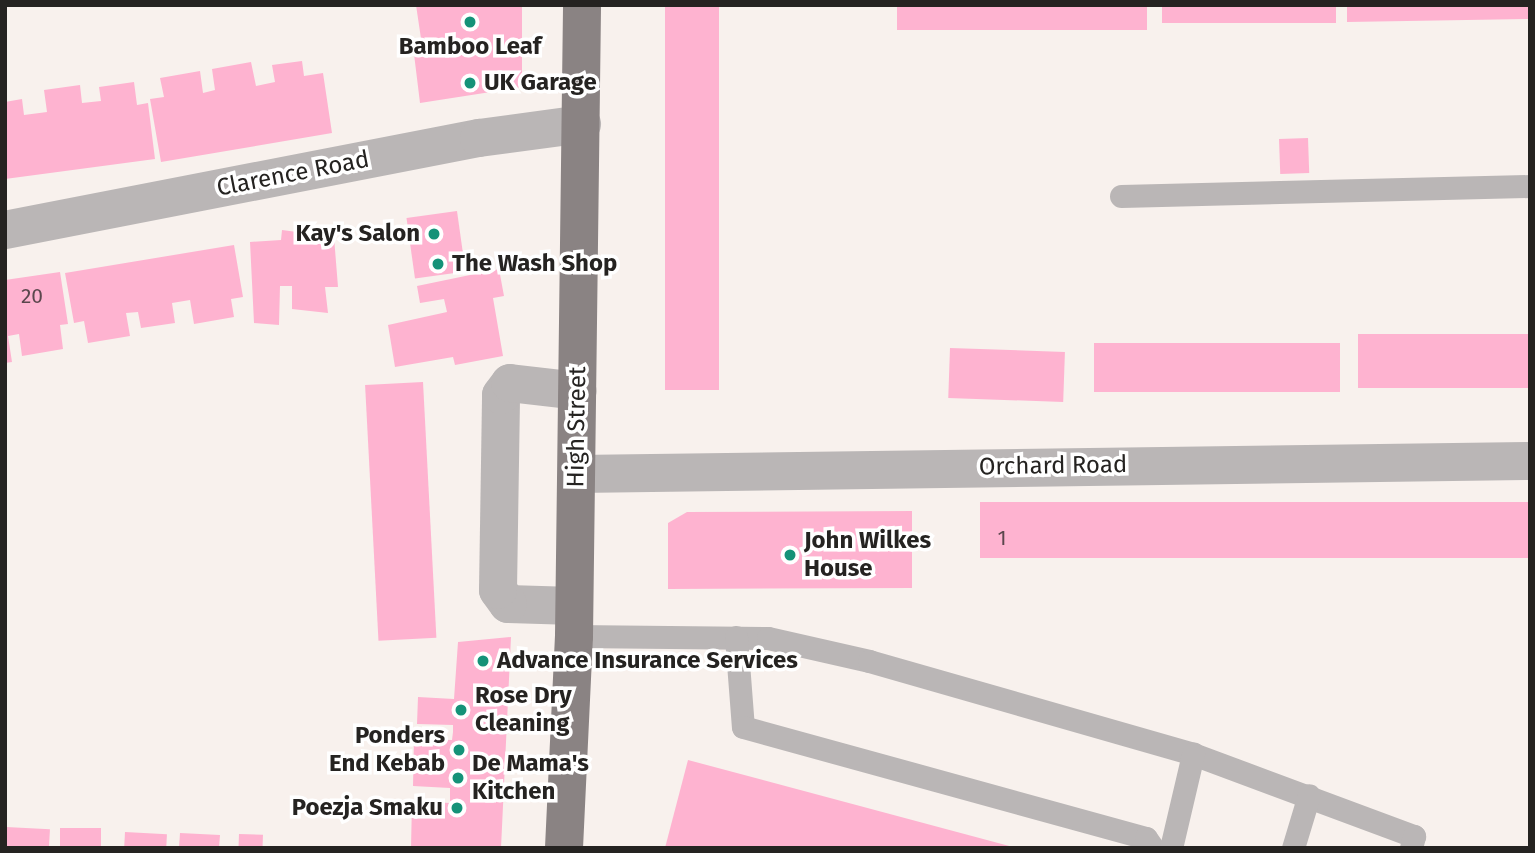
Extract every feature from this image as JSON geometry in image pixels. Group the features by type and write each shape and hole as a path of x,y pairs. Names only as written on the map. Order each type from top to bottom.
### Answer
{"main road":[{"name":"High Street","path":"564,848 574,621 582,5"}],"street":[{"name":"Clarence Road","path":"5,230 479,138 582,124"},
{"path":"574,621 508,604 498,590 501,395 510,383 578,391"},
{"name":"Orchard Road","path":"577,474 1530,461"}],"lane":[{"path":"1121,196 1530,186"},
{"path":"574,621 768,639 869,661 1193,754 1414,836 1411,848"},
{"path":"736,637 743,727 1146,838 1153,848"},
{"path":"1171,848 1193,754"},
{"path":"1293,848 1309,795"}],"building":[{"path":"416,5 522,5 522,87 420,103 414,54 423,52"},
{"path":"665,5 719,5 719,390 665,390"},
{"path":"897,5 1147,5 1147,30 897,30"},
{"path":"1162,5 1336,5 1336,23 1162,23"},
{"path":"1347,5 1530,5 1530,19 1347,22"},
{"path":"302,61 304,76 323,73 332,133 161,162 150,99 164,97 160,78 200,71 203,93 215,90 212,69 251,62 256,86 275,82 272,65"},
{"path":"134,82 137,105 148,103 155,159 5,179 5,102 22,99 24,115 47,112 44,90 80,85 82,103 101,101 99,87"},
{"path":"1308,138 1309,173 1280,174 1279,139"},
{"path":"457,211 465,271 415,279 406,218"},
{"path":"282,230 334,237 338,287 325,287 328,313 292,309 292,286 280,286 279,325 254,323 250,242 281,240"},
{"path":"234,245 243,297 231,299 234,317 194,324 190,300 172,303 175,323 141,328 138,312 126,313 130,336 88,343 84,321 74,323 65,273"},
{"path":"499,269 504,296 493,298 503,356 455,365 453,357 395,367 388,325 447,312 444,299 420,303 417,286"},
{"path":"60,272 68,324 60,325 63,349 22,356 19,334 8,336 12,362 5,363 5,280"},
{"path":"1358,334 1530,334 1530,388 1358,388"},
{"path":"1094,343 1340,343 1340,392 1094,392"},
{"path":"950,348 1065,352 1063,402 948,398"},
{"path":"423,382 436,638 378,641 365,385"},
{"path":"980,502 1530,502 1530,558 980,558"},
{"name":"John Wilkes House","path":"912,511 912,588 668,589 668,523 687,512"},
{"path":"511,637 501,848 411,848 412,801 450,803 450,788 413,786 414,739 452,740 453,732 453,725 417,724 418,697 454,699 458,642"},
{"path":"688,760 1013,847 1013,848 665,848"},
{"path":"6,827 50,829 49,848 5,848"},
{"path":"60,828 101,828 101,848 60,848"},
{"path":"125,832 167,834 166,848 124,848"},
{"path":"180,833 220,835 219,848 179,848"},
{"path":"239,834 263,835 263,848 239,848"}],"place":[{"name":"Bamboo Leaf","path":"470,22"},
{"name":"UK Garage","path":"470,83"},
{"name":"Kay's Salon","path":"434,234"},
{"name":"The Wash Shop","path":"438,264"},
{"name":"John Wilkes House","path":"790,555"},
{"name":"Advance Insurance Services","path":"483,661"},
{"name":"Rose Dry Cleaning","path":"461,710"},
{"name":"Ponders End Kebab","path":"459,750"},
{"name":"De Mama's Kitchen","path":"458,778"},
{"name":"Poezja Smaku","path":"457,808"}]}
